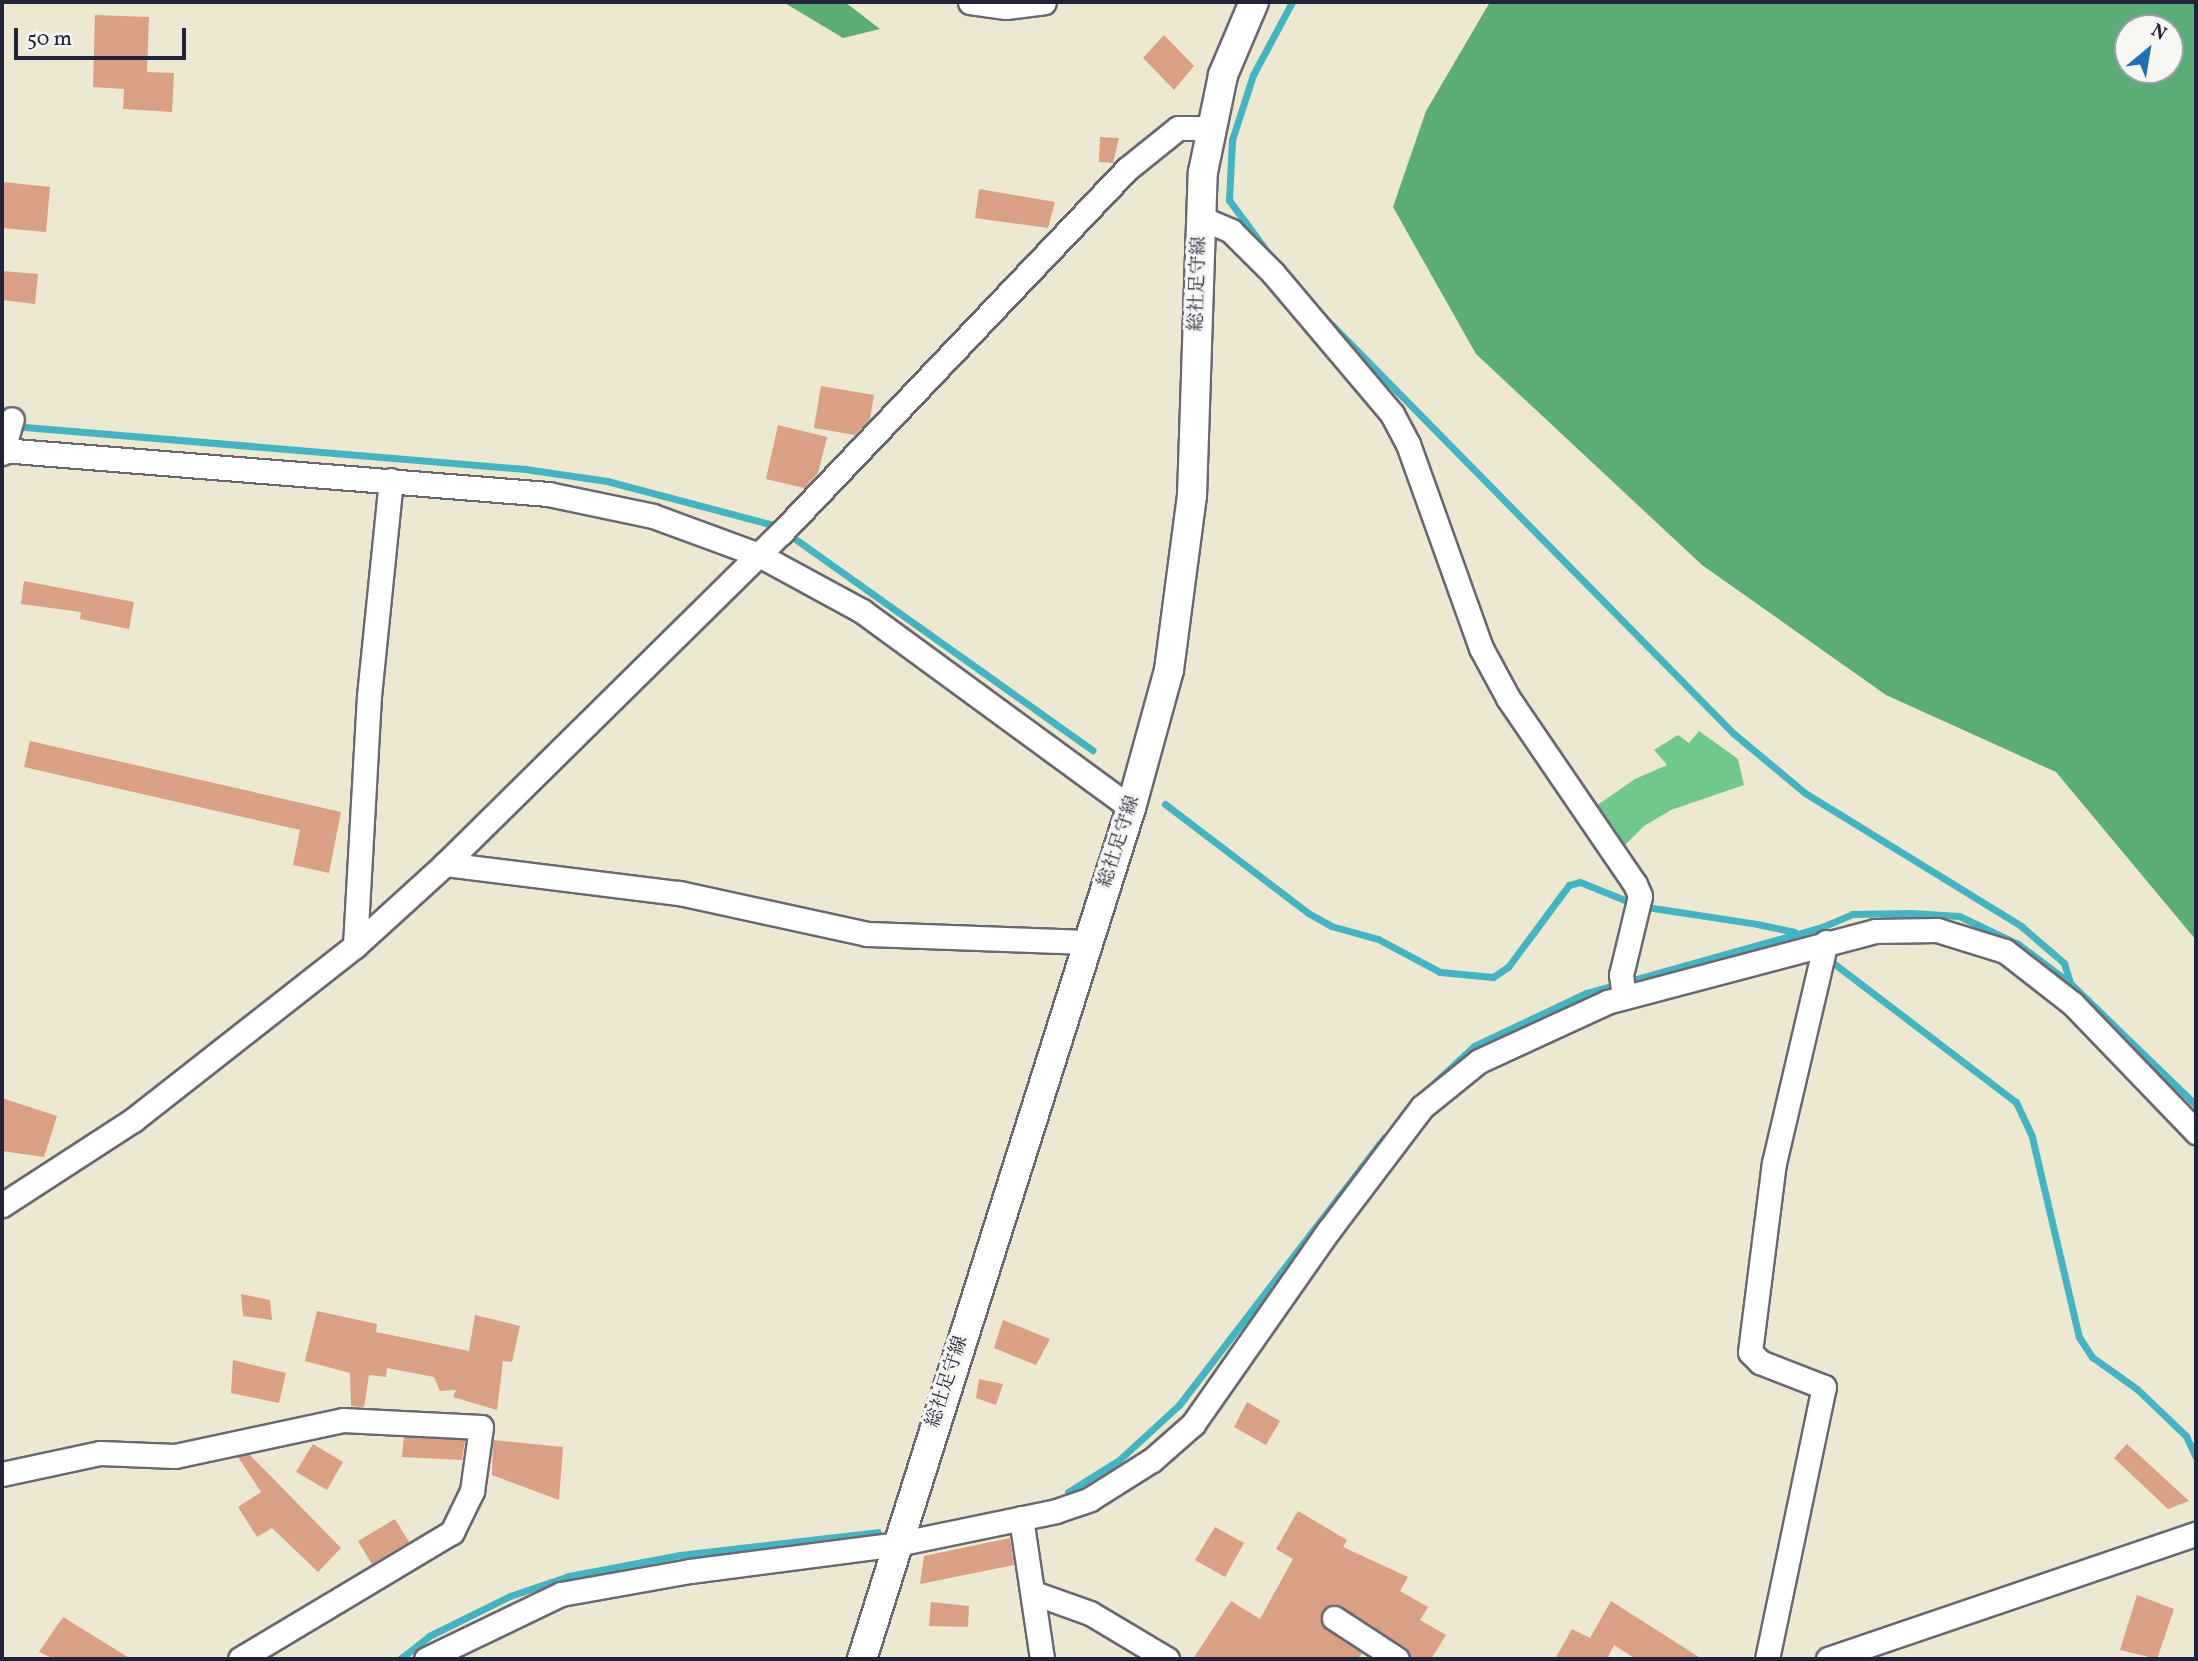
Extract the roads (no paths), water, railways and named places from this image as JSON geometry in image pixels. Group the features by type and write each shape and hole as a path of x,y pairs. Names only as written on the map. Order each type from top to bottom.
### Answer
{"main road":[{"name":"総社足守線","path":"862,1659 1131,808 1169,670 1185,570 1202,218 1210,128 1223,75 1254,2"}],"street":[{"path":"970,2 1006,7 1044,2"},
{"path":"2,1205 133,1120 355,946 445,864 786,528 1127,169 1178,128 1210,128"},
{"path":"1202,218 1231,231 1273,273 1392,414 1408,444 1481,648 1508,698 1639,904 1622,987"},
{"path":"5,441 602,503 713,535 759,555 862,611 1131,808"},
{"path":"355,946 369,696 391,480"},
{"path":"445,864 679,893 867,934 1089,942"},
{"path":"426,1659 561,1594 691,1571 897,1544 1021,1518 1090,1499 1152,1460 1193,1423 1329,1230 1422,1107 1479,1061 1622,987 1875,930 1937,930 2005,951 2073,1004 2196,1132"},
{"path":"1767,1659 1824,1387 1760,1362 1750,1352 1774,1163 1826,942"},
{"path":"2,1474 100,1453 175,1456 343,1420 481,1427 472,1491 452,1532 240,1659"},
{"path":"1021,1518 1042,1659"},
{"path":"1828,1659 2196,1534"},
{"path":"1034,1593 1090,1613 1167,1659"},
{"path":"1334,1618 1397,1659"}],"waterway":[{"path":"1271,257 1229,200 1232,140 1253,75 1292,2"},
{"path":"1323,316 1733,733 1805,793 2021,926 2064,963 2070,983"},
{"path":"13,426 525,469 607,481 777,526 1092,750"},
{"path":"1165,804 1308,913 1331,926 1378,939 1440,972 1493,977 1508,967 1569,885 1580,882 1640,906 1757,924 1794,932 1802,939"},
{"path":"1433,1084 1474,1046 1586,993 1822,927 1852,914 1911,913 1959,916 2018,944 2070,983 2196,1105"},
{"path":"1832,962 2016,1102 2032,1137 2079,1337 2092,1357 2137,1389 2186,1436 2196,1457"},
{"path":"1068,1492 1119,1460 1179,1405 1385,1137"},
{"path":"400,1659 429,1636 510,1596 569,1576 680,1555 878,1532"}]}
